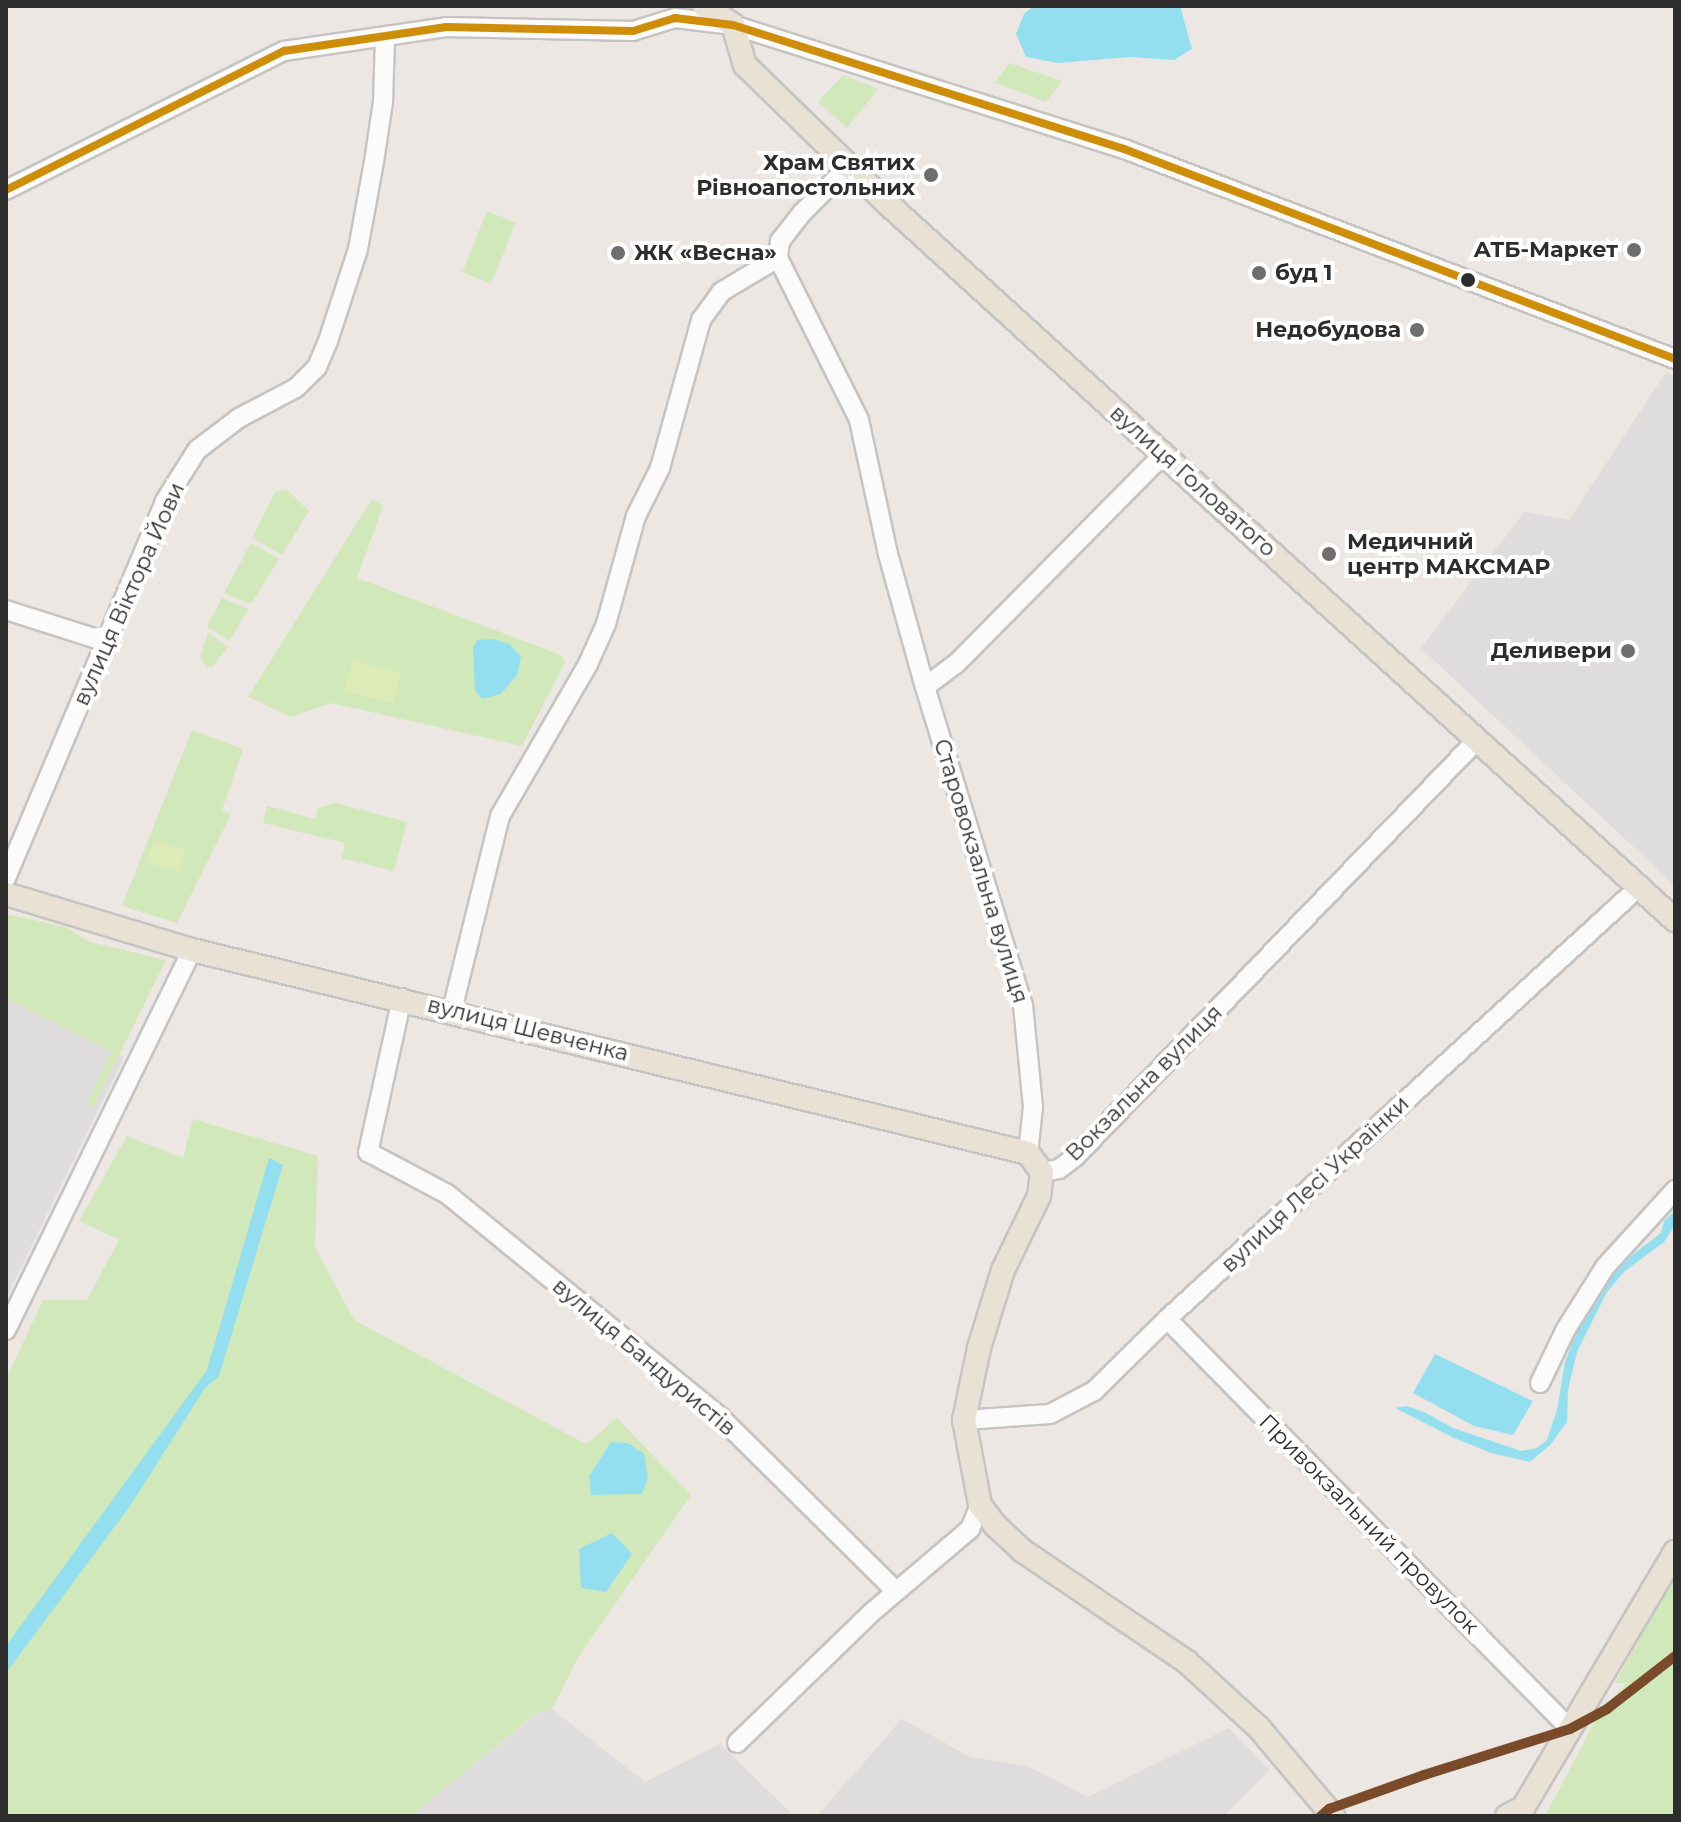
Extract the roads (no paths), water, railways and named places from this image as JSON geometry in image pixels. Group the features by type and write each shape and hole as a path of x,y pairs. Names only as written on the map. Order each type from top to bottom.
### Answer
{"main road":[{"path":"704,6 737,16"},
{"name":"вулиця Головатого","path":"737,16 745,65 1162,456 1675,920"},
{"name":"вулиця Шевченка","path":"6,894 192,950 452,1010 1028,1153"},
{"path":"1028,1153 1042,1172"},
{"name":"Вокзальна вулиця","path":"980,1505 964,1420 979,1348 1003,1270 1039,1196 1042,1172"},
{"path":"980,1505 996,1526 1023,1551 1187,1662 1259,1728 1333,1816"},
{"path":"1507,1816 1523,1808 1675,1552"}],"street":[{"path":"6,190 284,51 446,27 633,31 675,18 737,16 1124,149 1675,359"},
{"name":"вулиця Віктора Йови","path":"6,878 165,501 197,450 239,418 296,388 317,367 358,249 383,102 385,38"},
{"path":"452,1010 500,816 588,664 606,624 636,516 660,468 701,320 721,292 778,258 780,241 802,213 850,165"},
{"name":"Старовокзальна вулиця","path":"778,258 859,420 888,554 925,687 1023,1005 1033,1107 1028,1153"},
{"path":"925,687 956,664 1162,456"},
{"path":"6,610 106,642"},
{"name":"Вокзальна вулиця","path":"1042,1172 1059,1169 1076,1156 1478,739"},
{"name":"вулиця Лесі Українки","path":"964,1420 1050,1414 1094,1391 1167,1319 1639,887"},
{"path":"6,1330 192,950"},
{"name":"вулиця Бандуристів","path":"402,998 368,1152 447,1194 720,1417 896,1591"},
{"path":"1540,1383 1566,1329 1605,1267 1675,1190"},
{"name":"Привокзальний провулок","path":"1167,1319 1570,1729"},
{"path":"737,1743 896,1591 970,1529 980,1505"}],"water":[{"path":"1033,6 1180,6 1192,49 1174,60 1130,57 1058,63 1026,57 1016,34 1024,14"},
{"path":"493,639 509,644 521,657 517,675 501,694 482,699 475,691 473,647 478,640"},
{"path":"269,1158 283,1165 219,1376 205,1388 130,1506 6,1673 6,1646 207,1370"},
{"path":"1675,1211 1675,1225 1664,1242 1625,1271 1607,1292 1577,1352 1568,1390 1567,1422 1551,1444 1530,1462 1491,1453 1395,1408 1407,1406 1453,1428 1521,1451 1537,1448 1547,1440 1557,1410 1565,1362 1572,1343 1601,1289 1617,1267 1661,1233 1664,1221"},
{"path":"1435,1354 1533,1401 1513,1435 1474,1426 1413,1393"},
{"path":"611,1442 628,1443 644,1454 648,1478 642,1494 591,1495 589,1476"},
{"path":"612,1533 632,1554 606,1592 581,1588 579,1549"}],"place":[{"name":"Храм Святих Рівноапостольних","path":"931,175"},
{"name":"АТБ-Маркет","path":"1634,250"},
{"name":"ЖК «Весна»","path":"618,253"},
{"name":"буд 1","path":"1259,273"},
{"name":"Недобудова","path":"1417,330"},
{"name":"Медичний центр МАКСМАР","path":"1329,554"},
{"name":"Деливери","path":"1628,651"}]}
